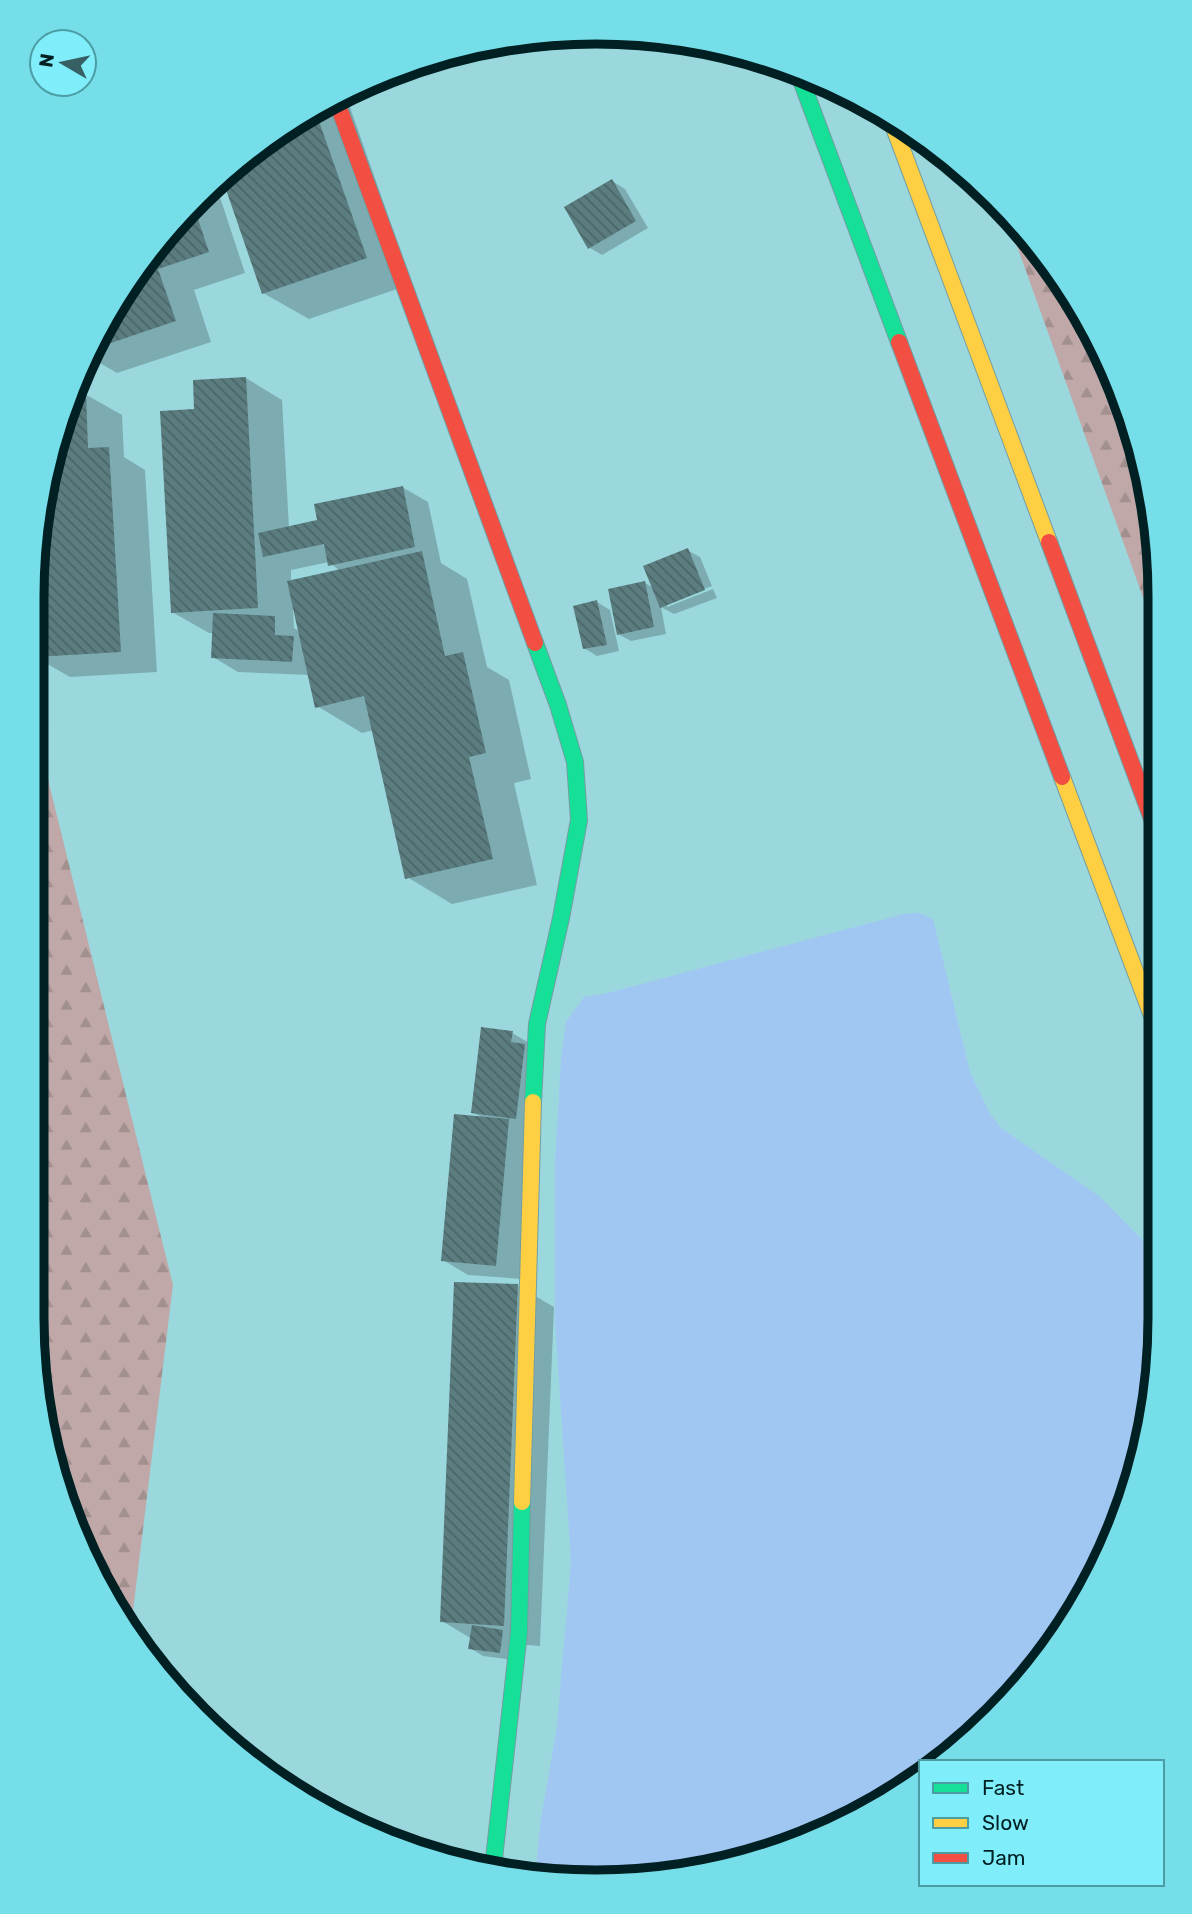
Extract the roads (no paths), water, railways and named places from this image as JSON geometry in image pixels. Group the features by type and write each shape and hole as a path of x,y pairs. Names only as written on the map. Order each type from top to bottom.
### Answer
{"street":[{"path":"803,84 1148,1005"},
{"path":"339,108 558,705 575,762 579,820 561,918 537,1024 530,1155 519,1632 493,1861"},
{"path":"896,133 1148,808"}],"water":[{"path":"919,913 933,919 970,1072 990,1114 1001,1128 1100,1197 1148,1246 1144,1390 1138,1426 1119,1496 1074,1594 1034,1654 1011,1682 960,1733 926,1760 919,1760 919,1765 903,1777 840,1813 807,1828 774,1841 704,1860 632,1869 536,1867 541,1819 557,1727 571,1561 555,1321 555,1164 566,1022 584,997 604,994 904,914"}]}
